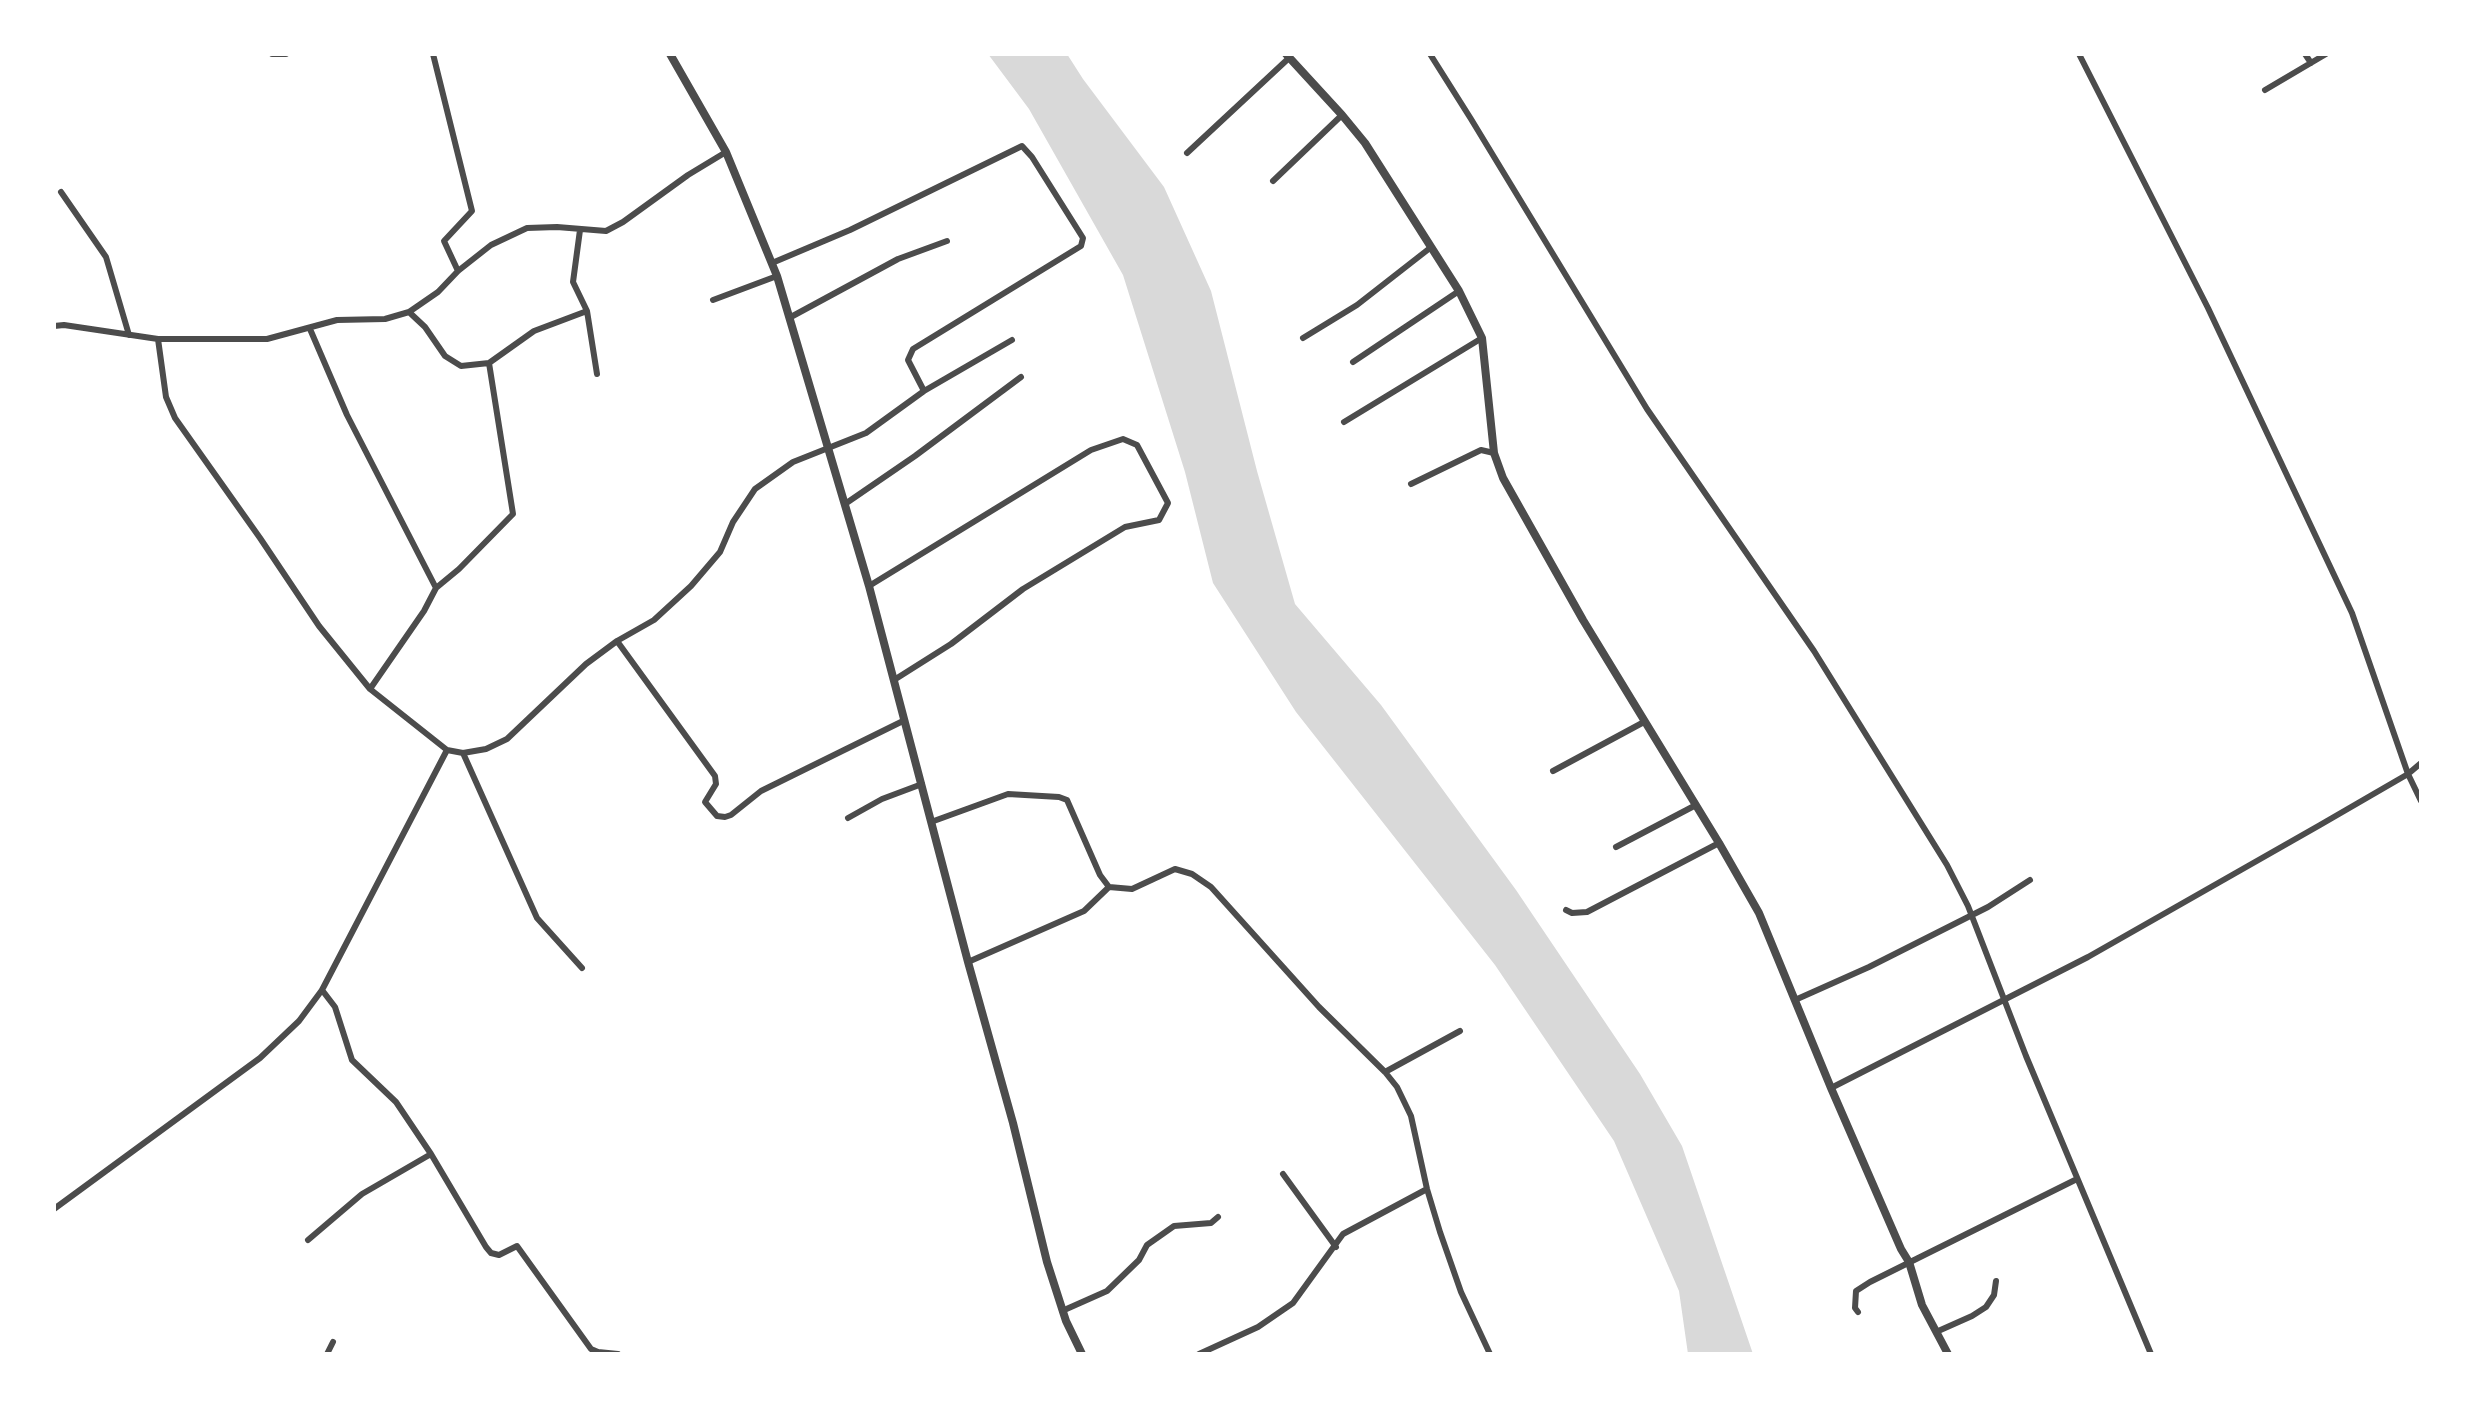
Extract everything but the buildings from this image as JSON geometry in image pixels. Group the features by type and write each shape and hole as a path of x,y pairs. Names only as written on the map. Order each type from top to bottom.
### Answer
{"street":[{"path":"272,54 286,54"},
{"path":"433,54 472,211 444,240 458,271"},
{"path":"670,54 726,152 777,276 869,586 1013,1123 1047,1262 1062,1311 1082,1354"},
{"path":"1430,54 1647,409 1814,651 1947,865 1971,914 2077,1179 2151,1354"},
{"path":"2079,54 2208,308 2352,613 2408,774 2421,802"},
{"path":"2305,54 2311,63"},
{"path":"2265,90 2326,54"},
{"path":"1187,153 1287,56 1342,114 1365,143 1459,291 1482,338 1494,453 1510,490 1583,620 1759,913 1831,1087 1909,1262 1923,1305 1948,1354"},
{"path":"1273,181 1342,114"},
{"path":"772,263 850,230 1021,146 1032,157 1083,238 1081,246 913,349 908,360 924,391"},
{"path":"54,326 64,325 158,340 267,339 337,320 385,319 409,312 438,292 458,271 491,245 527,228 557,227 606,231 726,152"},
{"path":"61,192 106,257 129,335"},
{"path":"580,230 573,282 587,311 597,374"},
{"path":"789,318 898,259 947,242"},
{"path":"1303,338 1357,306 1430,248"},
{"path":"713,300 777,276"},
{"path":"1353,362 1459,291"},
{"path":"409,312 425,327 445,356 461,366 489,363 534,331 587,311"},
{"path":"310,329 347,415 436,588"},
{"path":"1344,422 1482,338"},
{"path":"158,340 166,397 175,418 319,626 370,689 447,750 463,753 486,749 508,739 586,664 617,641 654,620 691,586 720,552 733,522 755,489 793,462 866,433 924,391 1012,340"},
{"path":"370,689 424,611 436,588 459,569 513,514 489,363"},
{"path":"845,504 1021,377"},
{"path":"869,586 1091,450 1123,439 1137,445 1168,503 1159,520 1125,527 1023,589 951,644 894,680"},
{"path":"1411,484 1481,450 1494,453"},
{"path":"617,641 715,776 716,783 705,802 717,816 731,815 761,791 905,720"},
{"path":"1553,771 1644,722"},
{"path":"54,1209 260,1058 299,1021 322,990 447,750"},
{"path":"463,753 537,918 582,968"},
{"path":"1831,1087 2088,957 2408,774 2421,763"},
{"path":"848,818 882,799 922,784"},
{"path":"931,822 1008,794 1059,797 1067,800 1109,887"},
{"path":"1616,846 1696,806"},
{"path":"1566,910 1572,913 1587,912 1719,843"},
{"path":"968,962 1084,911 1109,887 1132,889 1175,869 1192,874 1211,887 1397,1087 1411,1116 1427,1189 1461,1292 1490,1354"},
{"path":"1795,1000 1869,967 1988,907 2030,880"},
{"path":"322,990 335,1007 352,1060 397,1102 432,1154 491,1253 499,1255 517,1246 592,1349 618,1354"},
{"path":"1385,1072 1460,1031"},
{"path":"308,1240 362,1194 432,1154"},
{"path":"1283,1174 1336,1247"},
{"path":"1858,1312 1855,1308 1856,1292 1909,1262 2077,1179"},
{"path":"1199,1354 1258,1327 1293,1303 1343,1234 1427,1189"},
{"path":"1062,1311 1107,1291 1139,1260 1147,1245 1174,1226 1211,1223 1218,1217"},
{"path":"1936,1332 1972,1317 1986,1307 1994,1295 1996,1281"},
{"path":"327,1354 333,1342"}],"shaded area":[{"path":"988,54 1067,54 1164,187 1211,291 1257,471 1295,604 1381,705 1516,890 1640,1074 1682,1146 1753,1354 1688,1354 1679,1291 1614,1141 1495,965 1296,712 1213,583 1185,472 1123,275 1029,109"}]}
